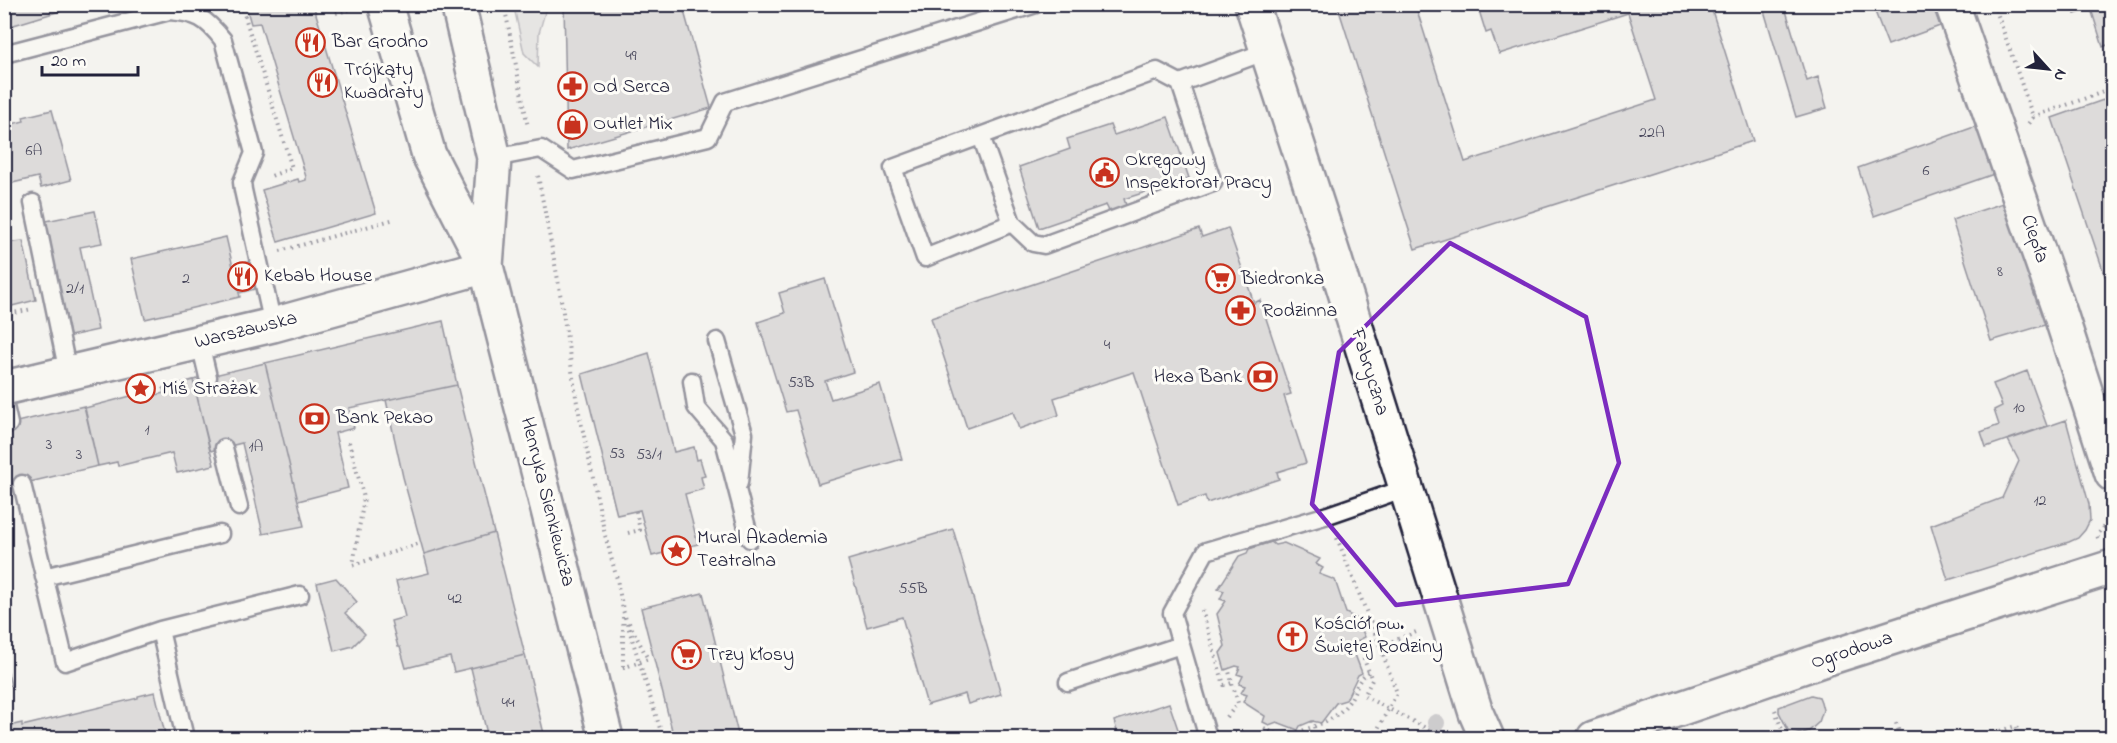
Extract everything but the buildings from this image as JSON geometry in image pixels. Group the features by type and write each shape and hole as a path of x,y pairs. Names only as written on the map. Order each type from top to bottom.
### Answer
{"street":[{"name":"Henryka Sienkiewicza","path":"458,4 494,158 486,266"},
{"name":"Fabryczna","path":"1252,4 1476,713 1487,738"},
{"name":"Ciepła","path":"1952,4 2060,313 2112,474"},
{"name":"Henryka Sienkiewicza","path":"370,6 429,155 486,266 606,738"},
{"name":"Warszawska","path":"4,388 273,325 486,266"},
{"name":"Ogrodowa","path":"1594,738 1818,662 2112,567"}],"lane":[{"path":"494,158 541,149 573,170 708,137 725,102 1036,4"},
{"path":"4,54 169,11 189,12 202,17 213,27 224,40 254,153 242,182 263,288 273,325"},
{"path":"1180,83 1267,51"},
{"path":"981,136 1012,223 1033,243 1044,245 1213,183 1180,83 1157,71 893,168 925,258 1012,223"},
{"path":"33,202 68,373"},
{"path":"717,341 744,434 737,494"},
{"path":"200,343 208,377"},
{"path":"692,381 696,407 724,440 750,539"},
{"path":"4,402 9,424"},
{"path":"224,448 239,507"},
{"path":"22,484 65,662 160,630 300,595"},
{"path":"1208,738 1172,613 1206,550 1328,515 1406,488"},
{"path":"44,577 220,534"},
{"path":"160,630 185,738"},
{"path":"1068,682 1181,645"}],"path":[{"path":"504,4 558,280 577,403 622,610 663,738"},
{"path":"336,14 370,6"},
{"path":"2033,117 2112,89"},
{"path":"263,288 276,252 395,219"},
{"path":"4,315 40,307 59,333"},
{"path":"349,442 364,498 353,565 421,543"},
{"path":"628,533 640,530 636,511"},
{"path":"1328,515 1397,693 1373,738"},
{"path":"622,610 648,659 623,668"},
{"path":"622,610 623,668 626,678"},
{"path":"1380,646 1420,630"},
{"path":"1357,641 1372,681 1364,696 1445,738"},
{"path":"1228,668 1238,703 1229,716"},
{"path":"1264,728 1282,737 1325,723 1348,704 1360,678 1369,672"},
{"path":"1312,721 1318,738"},
{"path":"1896,723 1900,738"},
{"path":"1978,738 2016,726 2020,738"}],"highlighted area":[{"path":"1450,243 1586,317 1619,463 1568,584 1396,605 1312,504 1339,352"}],"shaded area":[{"path":"516,5 547,5 539,33 538,67 524,53 515,12"}],"place":[{"name":"Bar Grodno","path":"311,42"},
{"name":"Trójkąty Kwadraty","path":"323,82"},
{"name":"Od Serca","path":"572,87"},
{"name":"Outlet Mix","path":"572,124"},
{"name":"Okręgowy Inspektorat Pracy","path":"1104,172"},
{"name":"Kebab House","path":"243,276"},
{"name":"Biedronka","path":"1220,279"},
{"name":"Rodzinna","path":"1241,311"},
{"name":"Hexa Bank","path":"1263,377"},
{"name":"Miś Strażak","path":"141,389"},
{"name":"Bank Pekao","path":"315,418"},
{"name":"Mural Akademia Teatralna","path":"676,550"},
{"name":"Kościół pw. Świętej Rodziny","path":"1293,636"},
{"name":"Trzy kłosy","path":"686,655"}]}
